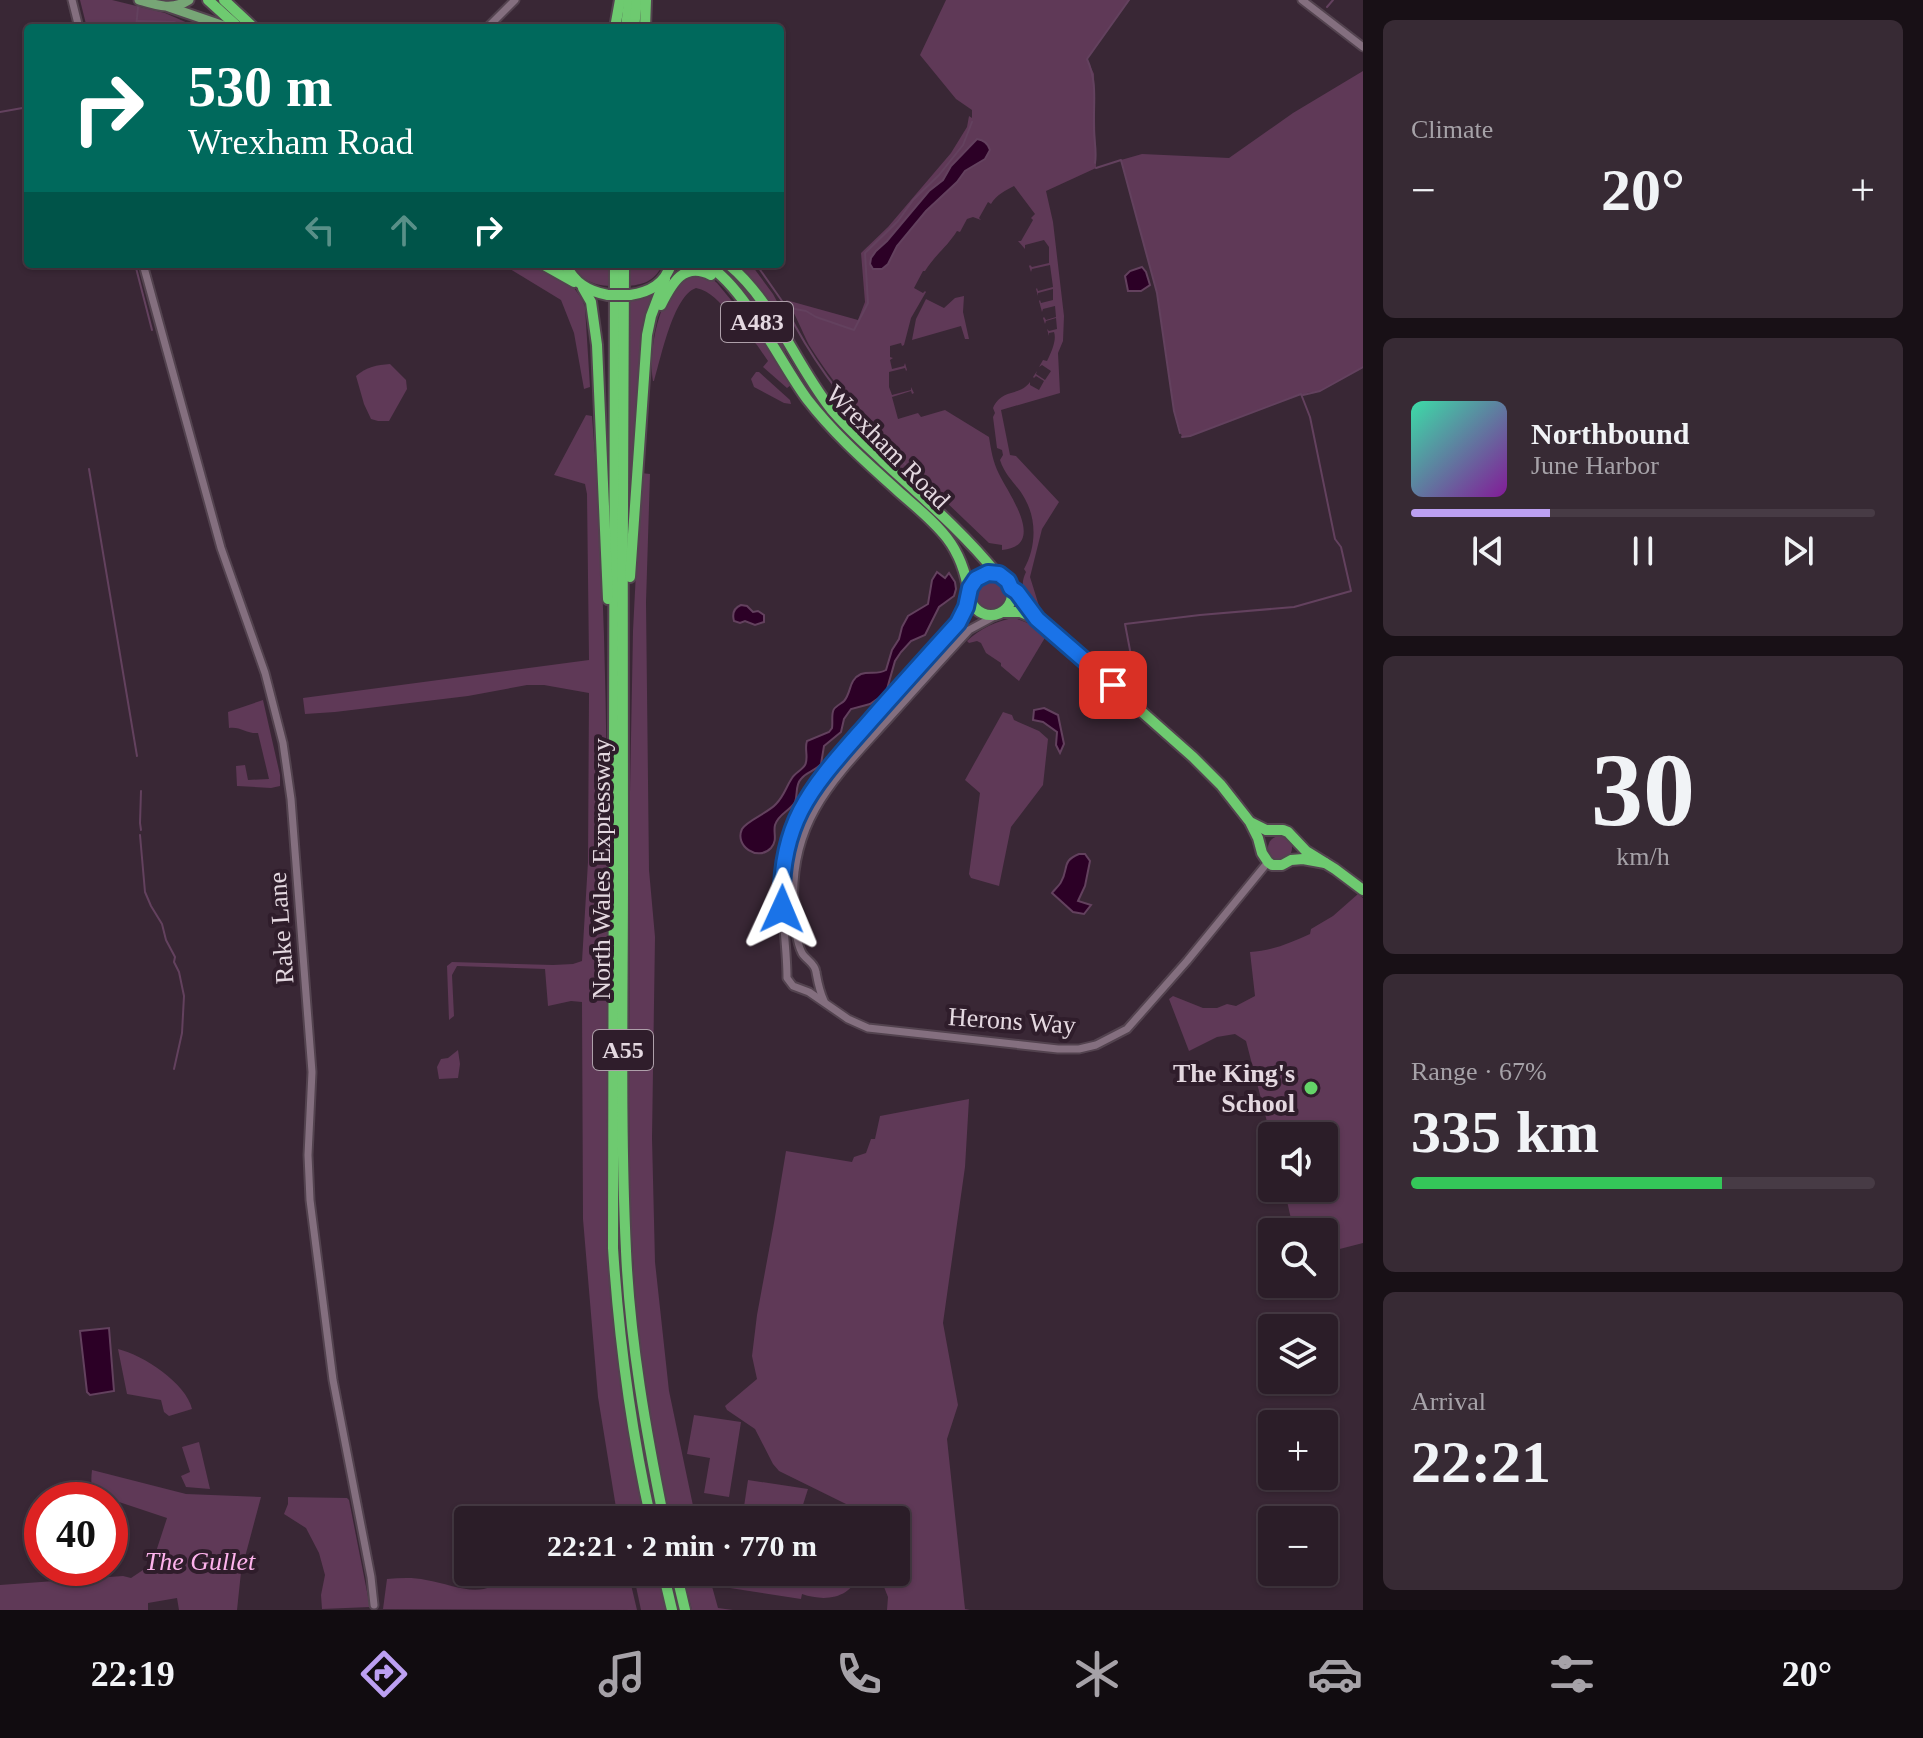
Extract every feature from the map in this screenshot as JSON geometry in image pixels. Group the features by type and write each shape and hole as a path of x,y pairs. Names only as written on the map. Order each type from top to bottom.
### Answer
{"highway":[{"path":"208,0 235,24"},
{"path":"224,0 250,24"},
{"path":"616,24 620,0"},
{"path":"626,24 629,0"},
{"path":"634,24 637,0"},
{"path":"645,24 646,0"},
{"path":"549,268 581,286 608,295 630,295 649,290 682,268"},
{"path":"568,268 591,302 597,345 614,804"},
{"name":"North Wales Expressway","path":"615,268 613,1248 621,1349 648,1506"},
{"name":"North Wales Expressway","path":"624,268 622,1085 626,1252 640,1388 661,1506"},
{"path":"623,733 630,560 647,335 669,268"},
{"name":"Wrexham Road","path":"714,268 746,305 806,398 830,427 947,538 964,568 969,595"},
{"name":"Wrexham Road","path":"732,268 757,294 832,410 997,574"},
{"path":"645,382 658,312 669,288 683,274 696,270 709,273 733,297 746,305"},
{"path":"999,614 1011,602 1011,588 1008,581 997,574 988,573 976,579 969,595 977,611 989,616 1020,612 1037,619"},
{"path":"1011,588 1037,619 1221,785 1250,822 1268,862 1277,866 1291,860 1306,859 1325,863"},
{"path":"1250,822 1290,834 1306,851 1363,890"},
{"path":"1261,848 1264,838 1272,831"},
{"path":"1291,860 1296,851 1295,840"},
{"path":"666,1586 672,1610"},
{"path":"679,1586 685,1610"}],"main road":[{"path":"139,0 175,4 221,24"},
{"path":"175,4 189,0"}],"street":[{"path":"72,0 78,24"},
{"path":"491,24 515,0"},
{"path":"1302,0 1363,47"},
{"name":"Rake Lane","path":"144,268 221,548 265,673 288,768 312,1072 308,1155 310,1200 333,1380 374,1605"},
{"path":"816,978 810,986 801,989 789,982 787,971 783,865 793,826 813,787 958,623 969,595"},
{"path":"824,1001 815,968 800,949 797,936 793,888 804,832 816,806 848,763 972,627 999,614"},
{"name":"Herons Way","path":"801,989 856,1023 879,1030 987,1039 1058,1049 1096,1045 1127,1029 1268,862"},
{"path":"787,971 796,961 807,961"}],"green space":[{"path":"80,0 112,0 165,13 190,24 138,21 137,24 86,24"},
{"path":"946,0 1129,0 1087,59 1094,74 1096,168 1046,191 1053,222 1064,316 1063,341 1058,353 1060,393 1001,410 1010,455 1016,456 1059,502 1042,529 1030,577 1040,609 1026,593 1023,584 1024,569 1033,543 1032,516 1000,460 1003,455 1002,450 997,448 993,417 993,408 1006,395 1021,390 1030,382 1039,390 1044,381 1033,377 1037,371 1036,374 1045,380 1051,371 1042,365 1039,367 1043,360 1047,361 1054,343 1054,332 1049,336 1047,329 1057,329 1056,318 1045,324 1043,318 1056,317 1055,306 1042,312 1039,301 1053,300 1053,289 1038,293 1038,296 1036,289 1053,287 1050,265 1032,269 1031,272 1029,266 1049,263 1049,247 1044,240 1025,245 1025,249 1018,241 1021,241 1035,214 1014,186 991,204 988,202 979,218 981,220 973,217 967,219 960,232 957,231 923,271 914,288 926,292 911,318 904,345 890,346 892,369 905,363 907,370 889,372 889,387 892,395 911,390 911,387 914,393 911,391 892,397 898,419 945,410 989,437 992,456 1024,529 1022,539 1015,546 1002,550 1002,545 989,543 919,476 907,474 878,446 885,438 826,370 786,300 858,320 865,302 861,253 888,227 951,153 967,127 969,116 972,118 972,110 956,99 920,55","holes":["977,139 982,140 985,159 965,171 926,211 897,246 888,264 870,264 876,251 929,191 943,180 951,166"]},
{"path":"1363,71 1363,367 1320,391 1300,394 1182,437 1174,411 1157,293 1121,160 1142,154 1229,158 1293,113"},
{"path":"509,268 539,268 574,288 582,299 590,387 584,389 574,333 561,300"},
{"path":"575,268 610,268 610,286 588,281"},
{"path":"629,268 661,268 649,280 629,286"},
{"path":"722,268 732,274 762,311 805,388 754,307"},
{"path":"741,268 754,268 773,294 793,331 789,332"},
{"path":"692,273 711,278 717,283 759,334 791,385 787,388 763,367 768,361 757,345 715,298 696,288 688,293 674,315 653,381 652,356 661,313 673,288"},
{"path":"654,293 641,334 628,534 630,301"},
{"path":"964,296 963,312 969,339 965,339 961,326 912,340 916,319 926,299 944,308 955,298"},
{"path":"390,364 406,380 407,389 389,421 378,421 371,419 356,376 372,367"},
{"path":"756,372 791,404 754,387 751,379"},
{"path":"586,415 592,416 604,645 612,1274 623,1398 642,1506 616,1506 598,1397 583,1219 582,1002 548,1006 545,969 457,966 452,975 454,1016 449,1020 447,966 452,962 553,965 582,961 588,862 589,693 527,685 468,696 305,714 303,698 589,660 587,494 585,484 554,475"},
{"path":"641,473 650,474 646,602 649,870 655,937 652,1138 655,1262 669,1391 693,1506 666,1506 647,1400 636,1309 630,1206 629,1101 633,631"},
{"path":"990,579 1001,584 1006,595 1001,606 990,611 979,606 974,595 979,584"},
{"path":"1015,618 1046,630 1046,636 1019,681 986,653 981,643 967,641 989,626"},
{"path":"263,700 280,786 237,786 236,766 245,765 248,780 269,779 258,733 229,728 228,712"},
{"path":"1003,712 1048,739 1043,785 1011,827 999,886 971,878 969,874 980,793 965,780"},
{"path":"1280,836 1289,839 1292,848 1289,857 1280,860 1271,857 1268,848 1271,839"},
{"name":"The King's School","path":"1358,894 1363,898 1363,1243 1338,1249 1338,1218 1291,1218 1287,1202 1338,1202 1338,1122 1267,1122 1246,1041 1235,1034 1217,1037 1189,1051 1169,999 1173,996 1203,1008 1227,1004 1236,1006 1255,996 1250,952 1273,948 1310,934 1311,929 1333,916"},
{"path":"458,1050 458,1078 439,1079 437,1067 441,1059"},
{"path":"969,1099 965,1167 943,1323 958,1405 947,1439 965,1609 970,1610 887,1610 888,1597 884,1586 910,1586 910,1506 848,1506 779,1471 755,1429 725,1406 757,1379 752,1356 757,1315 786,1151 852,1162 854,1157 866,1153 871,1139 875,1139 880,1116"},
{"path":"118,1349 139,1357 173,1380 192,1409 169,1416 164,1412 161,1400 127,1394"},
{"path":"694,1415 741,1422 729,1497 704,1493 710,1458 687,1454"},
{"path":"199,1442 210,1489 186,1487 181,1476 190,1472 182,1447"},
{"name":"The Gullet","path":"92,1470 186,1494 261,1497 241,1572 237,1610 179,1610 177,1598 148,1603 148,1610 0,1610 0,1585 128,1586 128,1577 152,1564 167,1518 128,1505 128,1482 91,1480"},
{"path":"748,1480 808,1489 803,1506 744,1506"},
{"path":"288,1497 349,1500 370,1607 322,1609 325,1575 319,1553 306,1528 284,1514"},
{"path":"416,1578 470,1590 490,1587 631,1586 637,1610 383,1609 387,1579"},
{"path":"636,1586 661,1586 667,1610 641,1610"},
{"path":"686,1586 712,1586 718,1608 733,1610 692,1610"},
{"path":"717,1586 851,1586 836,1596 820,1598 802,1594 801,1599"}],"shaded area":[{"path":"977,139 985,142 990,150 985,159 965,171 926,211 897,246 888,264 882,269 873,269 871,258 876,251"},
{"path":"1142,267 1150,285 1141,291 1128,291 1125,276"},
{"path":"937,572 945,578 949,573 955,582 954,596 939,607 925,635 911,641 901,652 883,695 870,704 851,709 844,719 841,732 824,746 821,764 799,781 795,802 777,821 771,848 760,853 749,850 741,841 742,829 779,801 793,776 805,765 807,741 829,732 833,711 846,698 854,679 861,674 886,670 908,616 928,604 932,580"},
{"path":"741,605 764,615 764,622 755,625 734,621 734,612"},
{"path":"1044,708 1058,715 1064,744 1060,753 1056,745 1057,732 1043,722 1033,720 1034,710"},
{"path":"1079,854 1085,854 1090,861 1078,901 1091,905 1084,914 1073,912 1052,893 1068,863"},
{"path":"109,1328 114,1391 90,1395 87,1392 80,1331"}],"waterway":[{"path":"1095,163 1094,85 1087,59 1129,0"},
{"path":"1327,7 1333,0"},
{"path":"136,24 138,7"},
{"path":"137,21 179,24"},
{"path":"0,112 24,108"},
{"path":"795,309 854,330 868,303 865,253 939,175 963,145 972,122"},
{"path":"1096,168 1121,160 1157,293 1180,433"},
{"path":"136,268 152,330"},
{"path":"759,268 782,301"},
{"path":"787,310 828,378 879,439"},
{"path":"1303,395 1320,391 1363,367"},
{"path":"1138,692 1125,624 1294,607 1351,591 1341,547 1335,539 1310,417 1301,394 1182,437"},
{"path":"885,444 907,466"},
{"path":"89,469 137,756"},
{"path":"141,791 141,830"},
{"path":"140,835 145,892 175,957 184,996 182,1033 174,1069"}],"place":[{"name":"The King's School","path":"1311,1088"}],"route":[{"path":"782,909 783,865 788,842 813,787 958,623 976,579 992,573 1004,577 1037,619 1113,685"}]}
